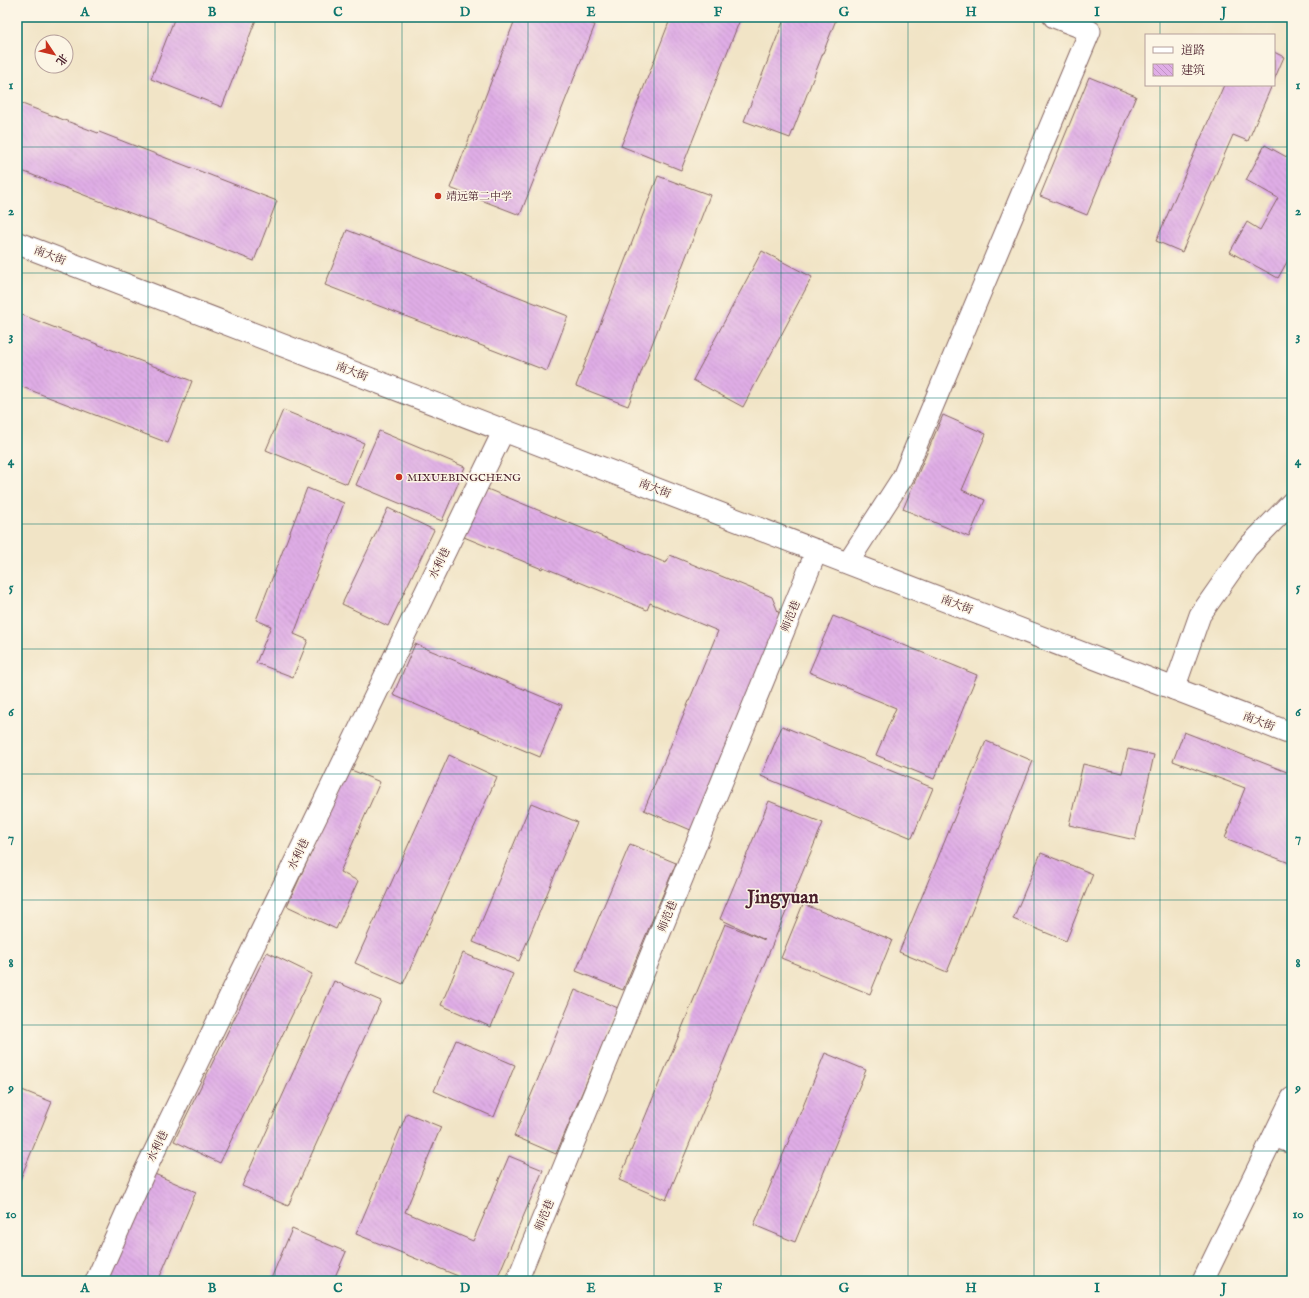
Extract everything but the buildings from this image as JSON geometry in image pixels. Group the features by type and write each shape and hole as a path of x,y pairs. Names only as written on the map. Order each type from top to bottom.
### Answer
{"street":[{"path":"848,562 903,477 1090,31 1054,17"},
{"name":"南大街","path":"17,243 1292,734"},
{"name":"水利巷","path":"96,1281 143,1175 504,430"},
{"path":"1174,688 1200,615 1247,548 1292,502"},
{"name":"师范巷","path":"517,1281 817,550"},
{"path":"1203,1281 1283,1139 1292,1098"}],"place":[{"name":"靖远第二中学","path":"438,196"},
{"name":"MIXUEBINGCHENG","path":"399,477"}],"district":[{"name":"Jingyuan","path":"783,896"}]}
